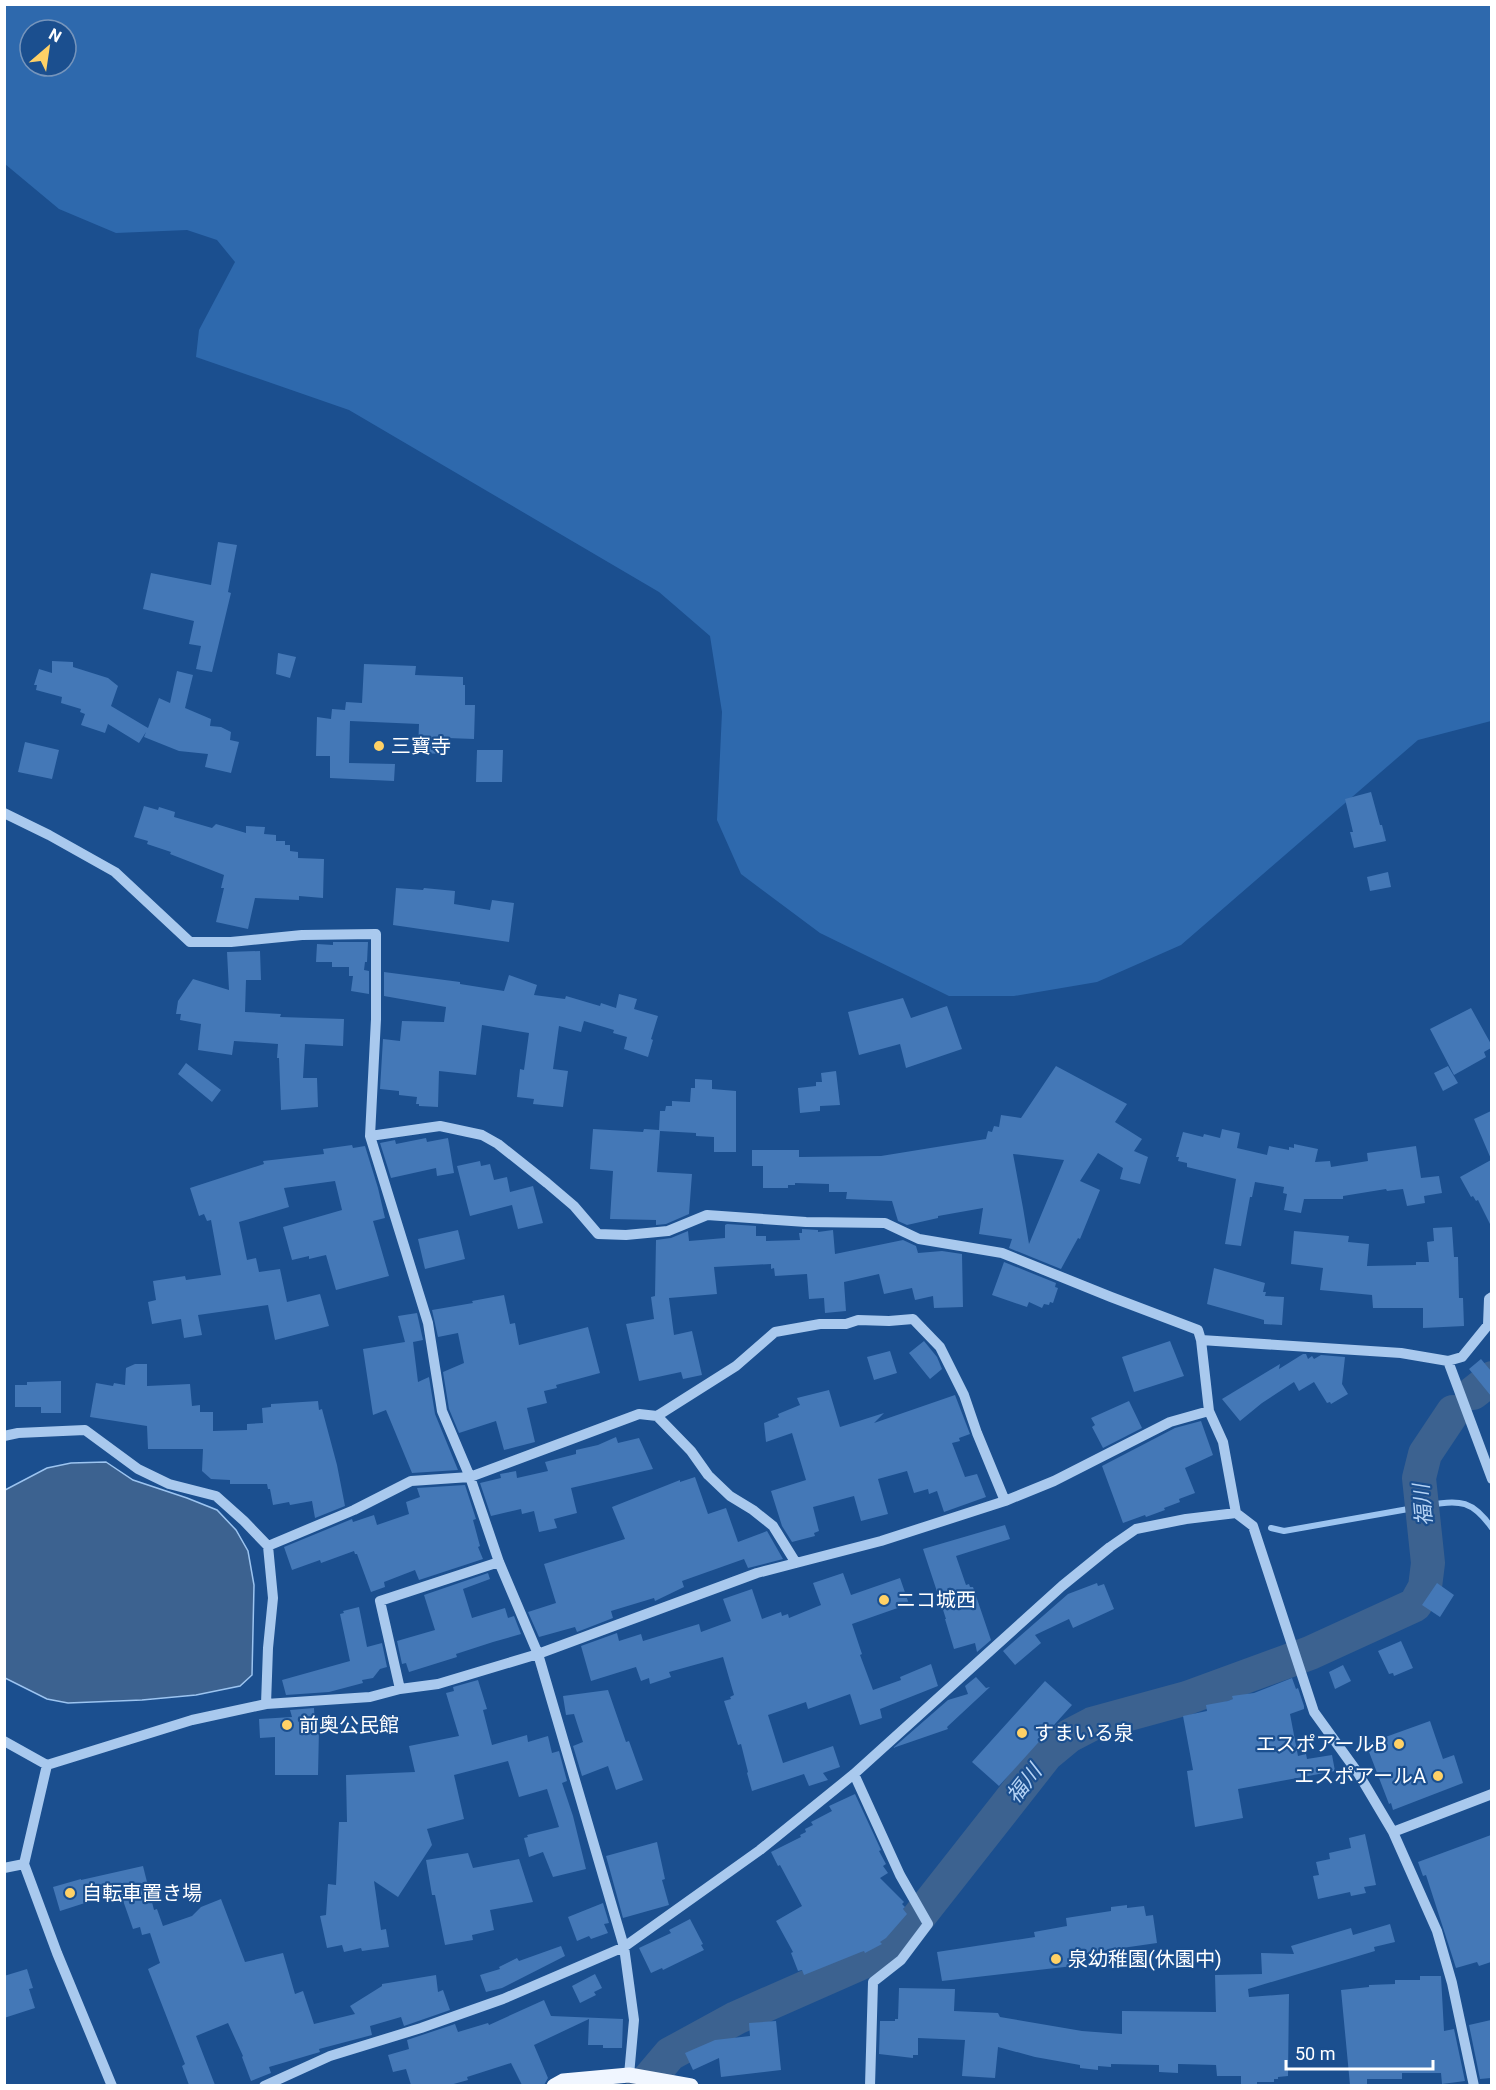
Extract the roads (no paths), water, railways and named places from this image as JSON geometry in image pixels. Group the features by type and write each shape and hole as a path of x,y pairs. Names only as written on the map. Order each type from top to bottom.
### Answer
{"main road":[{"path":"554,2085 563,2081 636,2076 691,2085"}],"street":[{"path":"4,813 115,872 190,942 231,942 302,935 376,934 376,1019 370,1136 428,1323 442,1411 470,1477 499,1562 538,1654 624,1947 634,2019 636,2076"},
{"path":"370,1136 440,1126 482,1135 498,1144 548,1183 574,1206 598,1234 626,1235 668,1231 707,1215 885,1223 919,1239 1002,1253 1198,1330 1209,1411 1223,1442 1236,1513 1253,1526 1314,1712 1358,1773 1393,1832 1437,1931 1452,1983 1474,2085"},
{"path":"1201,1340 1401,1353 1448,1360 1462,1357 1488,1325 1491,1297"},
{"path":"268,1546 354,1510 411,1481 470,1477 639,1414 657,1416 736,1366 775,1332 820,1324 846,1324 858,1320 913,1319 940,1347 964,1395 1005,1501"},
{"path":"1448,1360 1491,1479"},
{"path":"4,1741 47,1765 192,1720 266,1704 370,1697 400,1689 438,1684 538,1654 757,1573 891,1538 1005,1501 1054,1481 1170,1422 1209,1411"},
{"path":"657,1416 691,1451 708,1475 730,1496 773,1526 796,1563"},
{"path":"4,1436 18,1433 85,1430 138,1469 169,1484 216,1496 268,1546 273,1598 266,1704"},
{"path":"264,2085 330,2056 421,2028 503,1999 624,1947 760,1850 854,1774 1062,1586 1136,1529 1186,1519 1236,1513"},
{"path":"400,1689 380,1601 499,1562"},
{"path":"47,1765 24,1863 57,1953 112,2085"},
{"path":"854,1774 900,1875 928,1924 901,1960 873,1982 870,2085"},
{"path":"1393,1832 1491,1794"},
{"path":"4,1868 24,1863"}],"waterway":[{"name":"福川","path":"1473,1393 1492,1378"},
{"name":"福川","path":"643,2086 670,2054 736,2018 877,1956 899,1942 1046,1755 1069,1736 1092,1724 1187,1698 1310,1653 1415,1605 1425,1587 1428,1563 1419,1478 1425,1454 1453,1412"},
{"path":"1429,1505 1449,1502 1465,1504 1478,1512 1492,1528"},
{"path":"1271,1528 1284,1531 1414,1508"}],"place":[{"name":"三寶寺","path":"379,746"},
{"name":"ニコ城西","path":"884,1600"},
{"name":"前奥公民館","path":"287,1725"},
{"name":"すまいる泉","path":"1022,1733"},
{"name":"エスポアールB","path":"1399,1744"},
{"name":"エスポアールA","path":"1438,1776"},
{"name":"自転車置き場","path":"70,1893"},
{"name":"泉幼稚園(休園中)","path":"1056,1959"}]}
